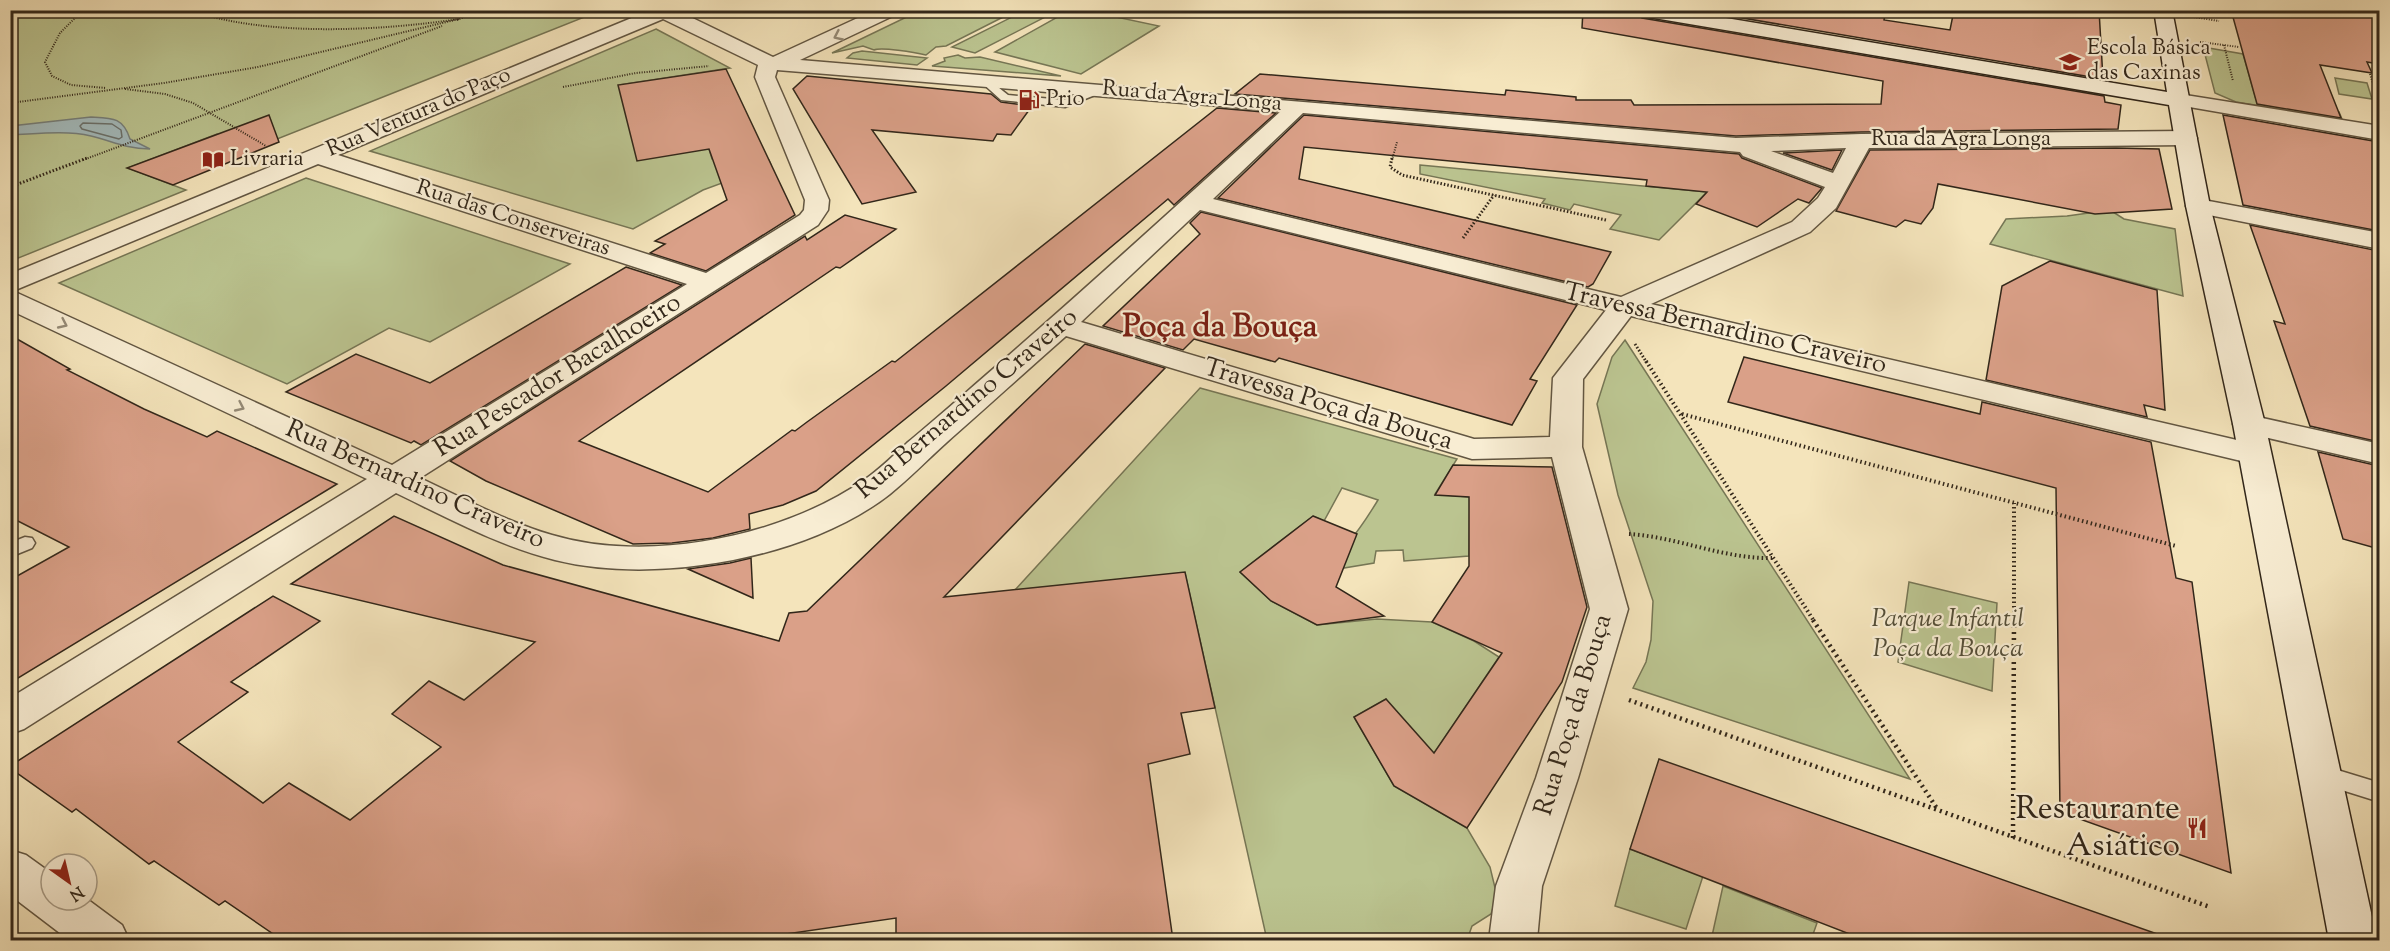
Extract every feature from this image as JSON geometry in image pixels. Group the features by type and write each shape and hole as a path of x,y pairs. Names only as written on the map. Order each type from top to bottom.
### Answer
{"street":[{"path":"769,63 806,51 891,10"},
{"path":"1642,10 2379,133"},
{"path":"2163,10 2198,207 2252,439 2353,940"},
{"name":"Rua da Agra Longa","path":"661,11 769,63 1104,89 1736,145 1861,141 2186,138"},
{"name":"Rua Ventura do Paço","path":"10,284 661,11"},
{"name":"Rua Pescador Bacalhoeiro","path":"10,718 809,220 816,210 817,200 765,77 769,63"},
{"name":"Rua Bernardino Craveiro","path":"10,299 516,536 560,549 615,556 669,556 716,550 772,538 823,519 877,487 1196,202 1293,112 1296,106"},
{"name":"Rua Poça da Bouça","path":"1512,940 1519,886 1557,778 1609,609 1566,447 1568,378 1624,306 1801,226 1827,203 1861,141"},
{"name":"Rua da Agra Longa","path":"1736,145 1839,184"},
{"name":"Rua das Conserveiras","path":"317,156 708,282"},
{"name":"Travessa Bernardino Craveiro","path":"1196,202 1624,306 2252,439 2379,454"},
{"path":"2198,207 2379,241"},
{"name":"Travessa Poça da Bouça","path":"1060,325 1472,448 1566,447"},
{"path":"10,868 39,891"},
{"path":"67,912 105,940"}],"lane":[{"path":"2319,773 2379,792"}],"path":[{"path":"10,12 19,10"},
{"path":"10,20 38,10"},
{"path":"83,10 61,30 49,48 45,62 52,76 71,85 166,93 212,113"},
{"path":"189,10 231,20 264,24 351,29 397,28 459,19"},
{"path":"10,187 482,10"},
{"path":"2193,17 2219,21"},
{"path":"10,104 164,83 258,67 459,19"},
{"path":"2224,45 2235,88"},
{"path":"555,89 636,73 712,66"},
{"path":"2370,74 2379,104"},
{"path":"1400,132 1390,166 1402,175 1606,220"},
{"path":"1458,245 1494,195"},
{"path":"1630,336 1772,558 1939,811"},
{"path":"1682,414 2176,546"},
{"path":"2013,837 2014,503"},
{"path":"1622,534 1652,534 1731,556 1754,560 1772,558"},
{"path":"1629,700 2210,907"}],"green space":[{"path":"548,10 582,18 257,147 217,134 128,168 186,190 11,261 11,11"},
{"path":"921,10 1015,11 946,46 936,47 926,55 890,49 874,50 863,46 832,53"},
{"path":"1026,10 1057,11 975,53 952,47"},
{"path":"1070,10 1088,11 1159,26 1081,74 995,52"},
{"path":"656,29 730,68 619,85 709,149 712,159 725,157 728,168 769,160 771,165 730,172 725,182 703,190 633,229 370,151"},
{"path":"2203,47 2243,54 2256,99 2339,112 2342,119 2236,102 2215,93"},
{"path":"862,51 927,58 917,65 847,58 853,53"},
{"path":"958,55 965,58 980,57 1061,76 932,66 945,61 944,58"},
{"path":"2335,78 2367,83 2372,99 2339,94"},
{"path":"1420,165 1707,192 1659,240 1610,229 1621,215 1574,204 1570,210 1542,203 1545,199 1420,174"},
{"path":"306,178 570,264 430,342 389,328 287,384 59,283"},
{"path":"2110,210 2124,219 2175,229 2183,296 1990,244 2006,219 2067,216"},
{"path":"1625,340 1910,779 1633,688 1646,662 1651,640 1653,601 1618,495 1597,404 1612,357"},
{"path":"1200,388 1457,459 1435,494 1470,497 1469,556 1404,561 1403,550 1376,551 1374,563 1308,574 1349,542 1378,500 1342,488 1324,521 1313,516 1240,572 1271,601 1317,625 1377,619 1432,622 1474,641 1499,657 1423,770 1386,699 1354,717 1394,786 1467,828 1490,867 1497,896 1491,914 1472,926 1467,940 1267,940 1185,573 1015,590"},
{"name":"Parque Infantil Poça da Bouça","path":"1909,582 1997,603 1992,691 1898,662"},
{"path":"1630,849 1703,876 1686,929 1615,906"},
{"path":"1723,886 1817,923 1811,940 1729,940 1712,936"}],"water":[{"path":"91,117 116,120 124,126 130,139 150,149 126,146 71,133 11,135 11,126"}],"building":[{"path":"1583,10 1631,10 1642,18 2104,96 2105,102 2121,105 2118,129 1736,136 1235,94 1260,74 1505,95 1506,90 1576,97 1576,100 1631,100 1634,105 1881,104 1883,81 1582,28"},
{"name":"Escola Básica das Caxinas","path":"1695,10 1886,10 1884,20 1950,30 1954,10 2099,10 2103,79"},
{"path":"2231,10 2379,10 2379,64 2367,62 2372,73 2320,65 2341,118 2257,104"},
{"path":"726,69 795,215 706,271 650,253 665,244 655,241 727,200 709,149 637,161 618,85"},
{"path":"807,76 991,94 1001,102 1032,106 1011,135 997,134 993,141 872,130 916,192 862,204 793,89"},
{"path":"1217,108 1276,113 1174,205 1168,199 946,386 816,491 783,505 749,514 750,529 713,538 672,543 633,544 486,481 450,461 805,236 807,240 845,215 896,229 579,441 708,492 792,430 795,431 892,361 895,362"},
{"name":"Livraria","path":"269,115 279,142 173,185 127,168"},
{"path":"1304,115 1739,154 1742,158 1822,188 1809,203 1798,199 1757,227 1696,204 1707,192 1646,186 1647,180 1304,147 1299,179 1611,252 1593,284 1588,287 1218,198"},
{"path":"2223,115 2379,142 2379,231 2243,205"},
{"path":"2159,149 2172,209 2095,214 1938,184 1933,208 1921,224 1905,220 1896,227 1836,211 1870,150"},
{"path":"1842,150 1832,170 1783,153"},
{"path":"1201,212 1577,305 1530,379 1537,381 1512,425 1279,358 1275,362 1194,339 1183,350 1103,326 1200,234 1190,223"},
{"path":"2250,225 2379,251 2379,442 2310,426 2274,321 2285,324"},
{"path":"2050,261 2157,290 2165,410 2144,405 2147,417 1986,380 2002,286"},
{"path":"626,267 682,285 421,445 286,392 356,354 430,383"},
{"path":"10,335 70,369 67,370 144,409 207,437 217,431 337,484 10,683 10,580 69,547 10,517"},
{"path":"1085,344 1165,368 944,597 1185,572 1215,708 1181,713 1190,754 1148,764 1173,940 896,940 896,918 745,940 282,940 225,901 219,905 154,861 149,864 76,809 72,812 10,768 273,596 320,621 231,682 248,692 178,742 263,803 289,783 350,820 441,747 392,714 429,681 464,700 535,642 291,584 394,516 503,565 779,641 789,613 807,611"},
{"path":"1744,357 1980,414 1982,402 2151,442 2176,578 2192,582 2231,873 2060,812 2056,488 1728,402"},
{"path":"2318,452 2379,466 2379,549 2343,539"},
{"path":"1453,465 1552,467 1587,607 1562,682 1467,828 1394,786 1354,717 1386,699 1434,753 1502,653 1432,622 1469,566 1469,497 1435,495"},
{"path":"1313,516 1357,534 1336,587 1384,616 1317,625 1271,601 1240,572"},
{"path":"751,558 753,598 688,569 730,563"},
{"path":"1659,759 2163,936 2162,940 1865,940 1630,849"}],"place":[{"name":"Escola Básica das Caxinas","path":"2070,62"},
{"name":"Prio","path":"1029,100"},
{"name":"Livraria","path":"213,160"},
{"name":"Restaurante Asiático","path":"2197,828"}],"district":[{"name":"Poça da Bouça","path":"1220,328"}]}
